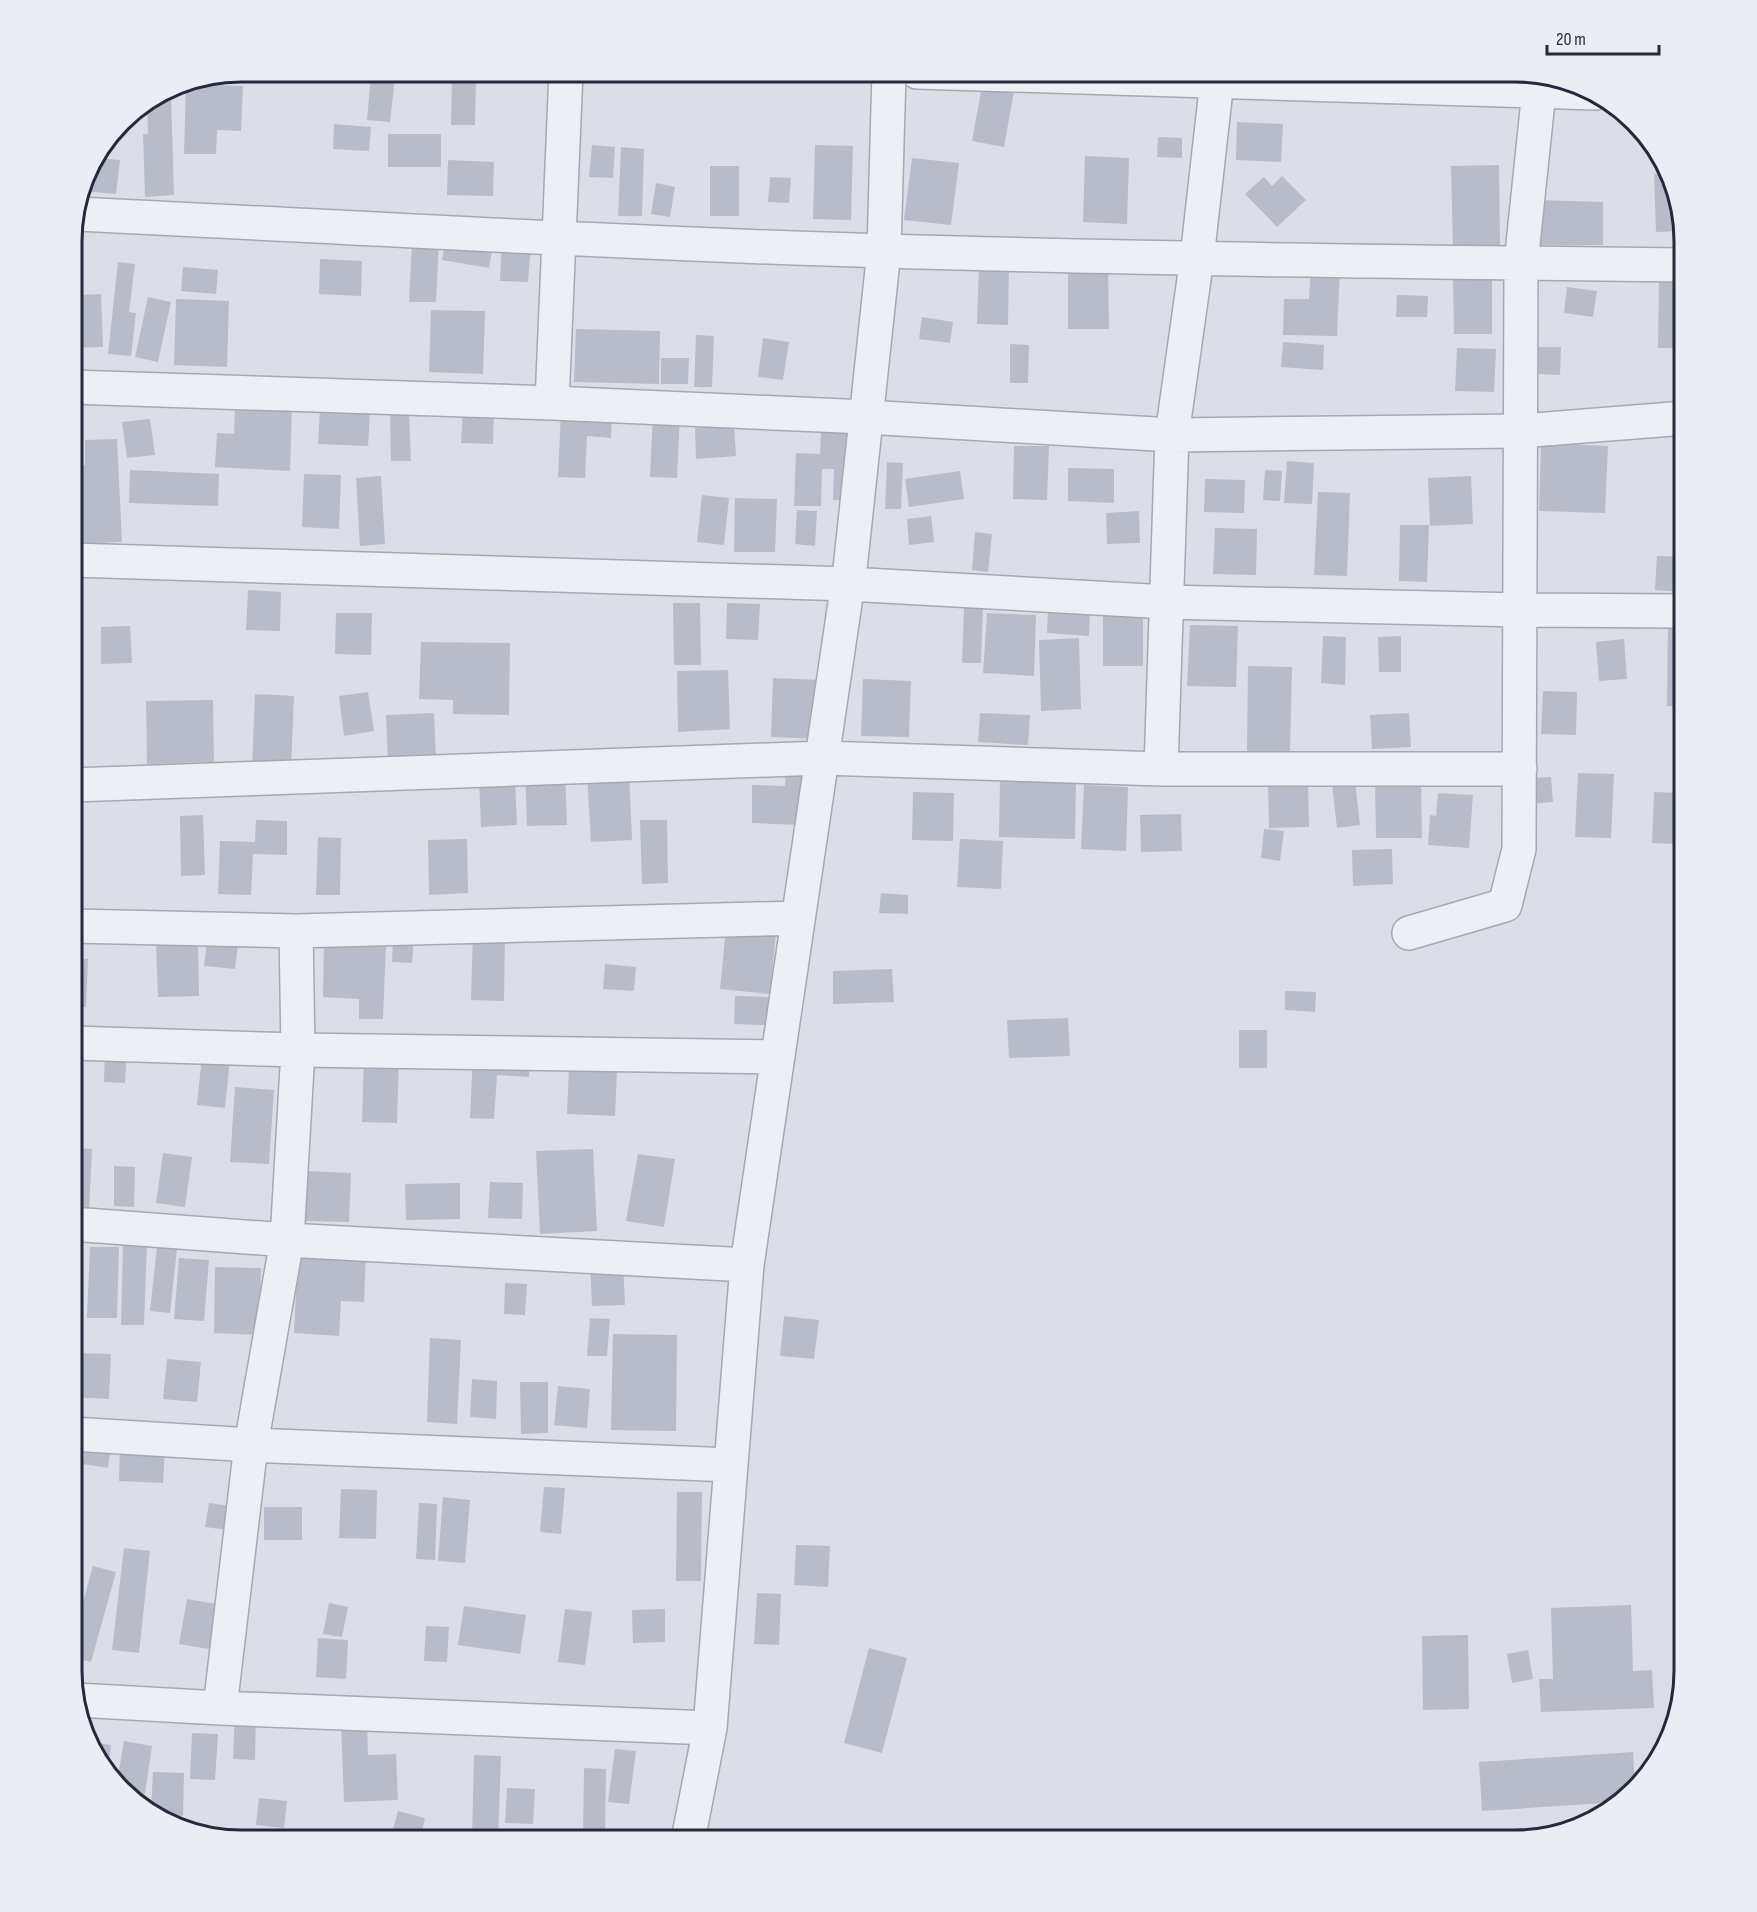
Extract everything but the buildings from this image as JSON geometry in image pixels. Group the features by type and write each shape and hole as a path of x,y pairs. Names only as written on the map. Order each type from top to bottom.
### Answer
{"street":[{"path":"552,403 566,82"},
{"path":"690,1829 710,1728 747,1265 848,584 884,251 889,83"},
{"path":"1161,769 1173,435 1217,83"},
{"path":"1493,83 1531,84"},
{"path":"1409,933 1505,904 1519,849 1521,263 1540,85"},
{"path":"86,213 558,238 884,251 1674,265"},
{"path":"83,387 552,403 866,417 1173,435 1520,431 1674,419"},
{"path":"83,560 848,584 1167,602 1674,611"},
{"path":"83,785 822,758 1161,769 1520,769"},
{"path":"83,926 296,931 798,918"},
{"path":"220,1708 251,1446 287,1240 298,1050 296,931"},
{"path":"82,1043 298,1050 778,1057"},
{"path":"82,1225 287,1240 747,1265"},
{"path":"82,1435 251,1446 731,1465"},
{"path":"86,1700 710,1728"}]}
